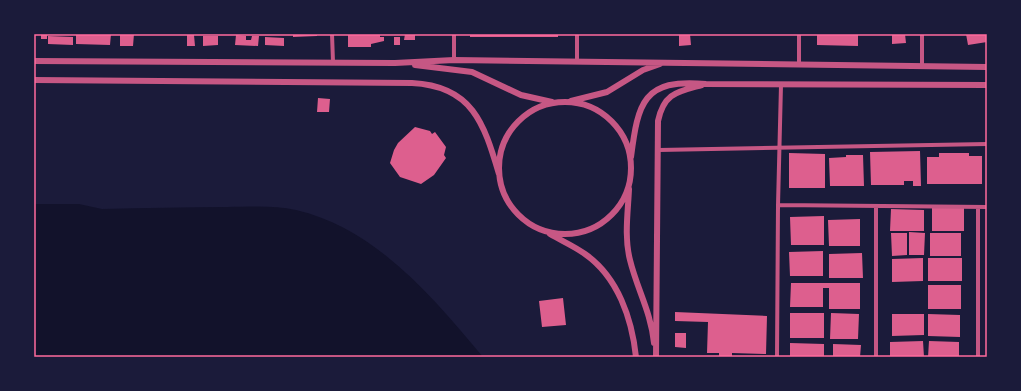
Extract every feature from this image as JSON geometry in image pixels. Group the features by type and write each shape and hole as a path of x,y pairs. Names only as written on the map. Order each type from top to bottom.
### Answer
{"street":[{"path":"332,34 332,62"},
{"path":"454,34 454,60"},
{"path":"577,34 577,61"},
{"path":"799,34 799,65"},
{"path":"922,34 922,67"},
{"path":"34,61 395,63 454,60 987,67"},
{"path":"395,63 472,72 531,99 553,102 569,101 607,92 643,70 669,62"},
{"path":"34,80 404,83 432,85 452,93 475,113 486,133 499,174 503,193 512,209 526,222 586,254 605,272 620,297 626,313 636,357"},
{"path":"656,357 650,319 633,271 627,248 629,185 636,123 642,105 661,87 688,82 706,84 781,85 987,85"},
{"path":"656,357 659,150 658,121 660,113 667,100 679,91 706,84"},
{"path":"777,357 778,205 781,85"},
{"path":"569,101 588,106 602,113 616,126 626,143 631,162"},
{"path":"499,174 500,154 506,136 510,130 518,120 534,108 553,102"},
{"path":"659,150 987,144"},
{"path":"543,231 564,235 586,231 605,221 620,205 629,185"},
{"path":"778,205 987,207"},
{"path":"876,206 876,357"},
{"path":"978,207 978,357"}],"shaded area":[{"path":"34,204 79,204 102,209 270,207 288,208 325,219 352,232 377,249 400,268 444,311 483,357 34,357"}],"building":[{"path":"41,34 47,34 47,39 41,39"},
{"path":"76,34 111,34 110,45 76,44"},
{"path":"120,34 134,34 133,46 120,46"},
{"path":"293,34 317,34 317,36 293,37"},
{"path":"348,34 380,34 380,37 384,37 384,41 371,44 371,47 348,47"},
{"path":"405,34 415,34 415,40 404,40"},
{"path":"470,34 558,34 558,37 470,37"},
{"path":"679,34 690,34 691,45 679,46"},
{"path":"817,34 858,34 858,46 817,45"},
{"path":"892,34 905,34 906,43 892,44"},
{"path":"966,34 987,34 987,42 968,45"},
{"path":"187,35 194,35 195,46 187,46"},
{"path":"236,35 246,36 246,40 251,40 252,36 259,36 258,46 235,45"},
{"path":"48,36 73,37 73,45 48,44"},
{"path":"203,36 218,36 218,45 203,46"},
{"path":"265,37 284,38 284,46 265,45"},
{"path":"394,37 400,37 400,45 394,45"},
{"path":"318,98 330,99 329,112 317,112"},
{"path":"415,127 430,131 432,134 435,132 446,147 444,155 446,158 434,175 421,184 400,177 390,163 398,143"},
{"path":"920,151 921,186 913,186 913,181 904,181 904,185 871,185 870,152"},
{"path":"789,153 825,154 825,188 789,188"},
{"path":"939,153 969,153 969,156 982,156 982,184 927,184 927,157 939,157"},
{"path":"846,155 863,155 864,186 830,186 829,158 846,157"},
{"path":"932,208 964,208 964,231 932,231"},
{"path":"891,209 924,210 924,231 890,231"},
{"path":"824,216 824,245 791,245 790,217"},
{"path":"860,219 860,246 829,246 828,220"},
{"path":"909,232 925,233 924,255 909,255"},
{"path":"891,233 907,233 907,255 892,256"},
{"path":"930,233 961,233 961,256 930,256"},
{"path":"823,251 823,276 790,276 789,252"},
{"path":"862,253 863,278 829,278 829,254"},
{"path":"923,258 923,281 892,282 892,259"},
{"path":"928,258 962,258 962,281 928,281"},
{"path":"791,283 860,283 860,309 829,309 829,288 823,288 823,307 790,307"},
{"path":"928,285 961,285 961,309 928,309"},
{"path":"563,298 566,325 542,327 539,301"},
{"path":"675,312 767,316 766,354 732,353 732,357 719,357 719,353 707,353 708,322 675,321"},
{"path":"790,313 824,313 824,338 790,338"},
{"path":"831,313 859,314 858,339 830,339"},
{"path":"892,314 924,314 924,335 892,336"},
{"path":"928,314 960,315 960,337 928,336"},
{"path":"675,333 686,333 686,348 675,347"},
{"path":"923,341 924,357 890,357 890,342"},
{"path":"929,341 959,342 959,357 928,357"},
{"path":"790,343 824,344 824,357 790,357"},
{"path":"833,344 861,345 860,357 833,357"}]}
